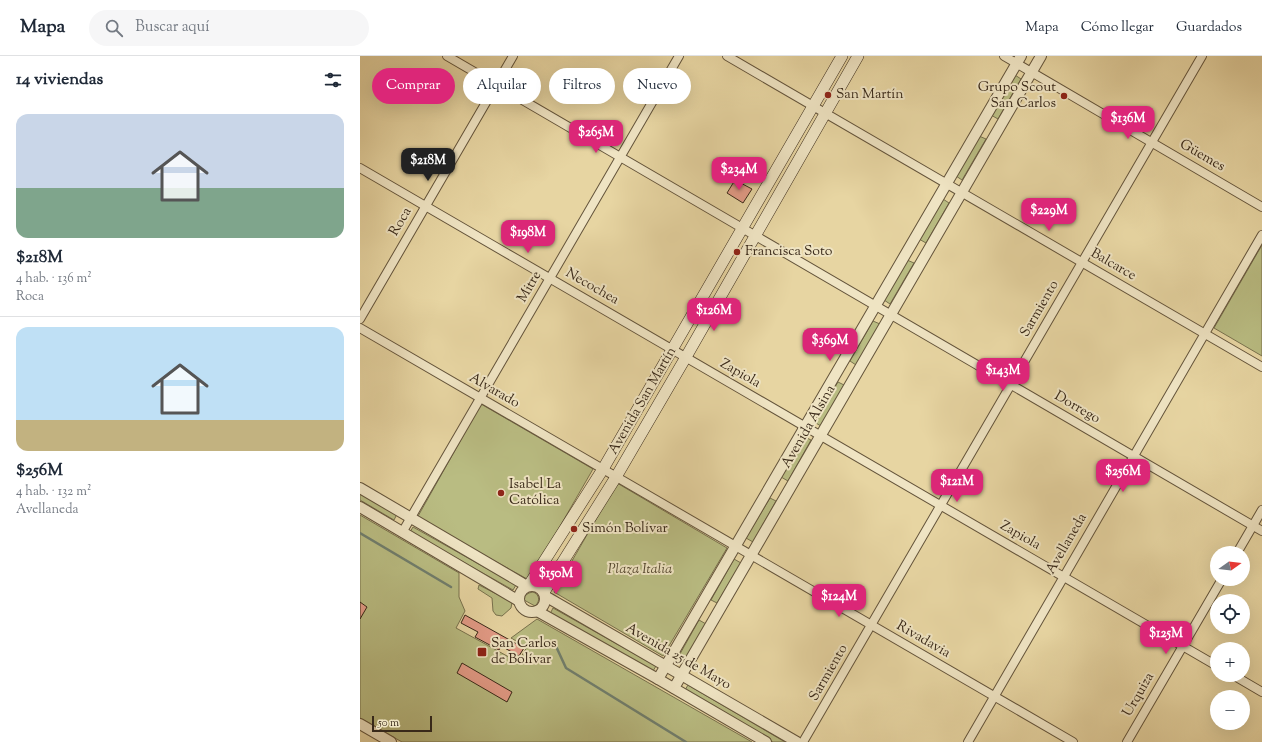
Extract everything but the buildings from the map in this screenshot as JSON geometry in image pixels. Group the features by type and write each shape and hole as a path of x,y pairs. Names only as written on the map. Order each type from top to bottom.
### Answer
{"main road":[{"name":"Avenida San Martín","path":"528,586 602,469 842,56"},
{"name":"Avenida San Martín","path":"544,594 616,477 858,56"}],"street":[{"name":"Dorrego","path":"447,56 467,68"},
{"name":"Roca","path":"506,68 513,56"},
{"name":"Mitre","path":"403,532 679,56"},
{"name":"Balcarce","path":"728,56 1262,368"},
{"name":"Güemes","path":"1004,56 1019,60 1031,72 1262,207"},
{"name":"Avenida Alsina","path":"674,688 1040,56"},
{"name":"Sarmiento","path":"804,742 1202,56"},
{"name":"Avenida Alsina","path":"658,679 1019,60"},
{"name":"Roca","path":"360,319 485,104"},
{"name":"Dorrego","path":"529,104 1262,531"},
{"name":"Necochea","path":"360,168 686,357"},
{"name":"Avellaneda","path":"968,742 1262,235"},
{"name":"Alvarado","path":"360,328 616,477"},
{"name":"Zapiola","path":"686,357 1210,662"},
{"name":"Rivadavia","path":"616,477 1073,742"},
{"path":"360,488 528,586 539,587 544,594 542,608 531,612 525,610 518,601 360,507"},
{"path":"1241,546 1262,510"},
{"path":"518,601 522,589 528,586"},
{"name":"Urquiza","path":"1127,742 1218,586"},
{"name":"Avenida 25 de Mayo","path":"544,594 681,676 797,742"},
{"name":"Avenida 25 de Mayo","path":"537,611 766,742"},
{"path":"1245,682 1262,692"},
{"path":"360,724 391,742"}],"green space":[{"path":"1015,75 1021,79 998,119 991,115"},
{"path":"979,136 986,139 962,180 956,176"},
{"path":"943,199 949,203 926,243 919,239"},
{"path":"1262,245 1262,356 1214,328"},
{"path":"907,260 914,263 890,304 884,300"},
{"path":"873,321 880,324 856,365 850,361"},
{"path":"838,382 844,385 821,426 814,422"},
{"path":"481,404 593,469 529,580 417,518"},
{"path":"805,437 811,440 788,481 781,477"},
{"name":"Plaza Italia","path":"617,483 727,548 663,656 554,592"},
{"path":"360,493 397,514 394,520 360,500"},
{"path":"770,498 776,501 753,542 746,538"},
{"path":"360,515 459,573 459,597 465,611 456,628 518,662 527,647 511,638 537,619 752,742 402,742 360,718"},
{"path":"413,527 516,585 513,590 410,532"},
{"path":"734,559 741,563 717,603 711,600"},
{"path":"479,585 512,602 511,608 502,616 496,615 493,611 492,598 478,589"},
{"path":"533,592 537,594 538,598 538,602 535,606 524,600 523,597"},
{"path":"553,608 656,666 653,671 550,614"},
{"path":"699,620 706,624 682,664 676,661"},
{"path":"688,685 785,742 773,742 685,690"}],"waterway":[{"path":"360,533 451,587"},
{"path":"554,642 566,668 686,742"}],"place":[{"name":"San Martín","path":"828,95"},
{"name":"Grupo Scout San Carlos","path":"1064,96"},
{"name":"Francisca Soto","path":"737,252"},
{"name":"Isabel La Católica","path":"501,493"},
{"name":"Simón Bolívar","path":"574,529"},
{"name":"San Carlos de Bolívar","path":"482,652"}]}
